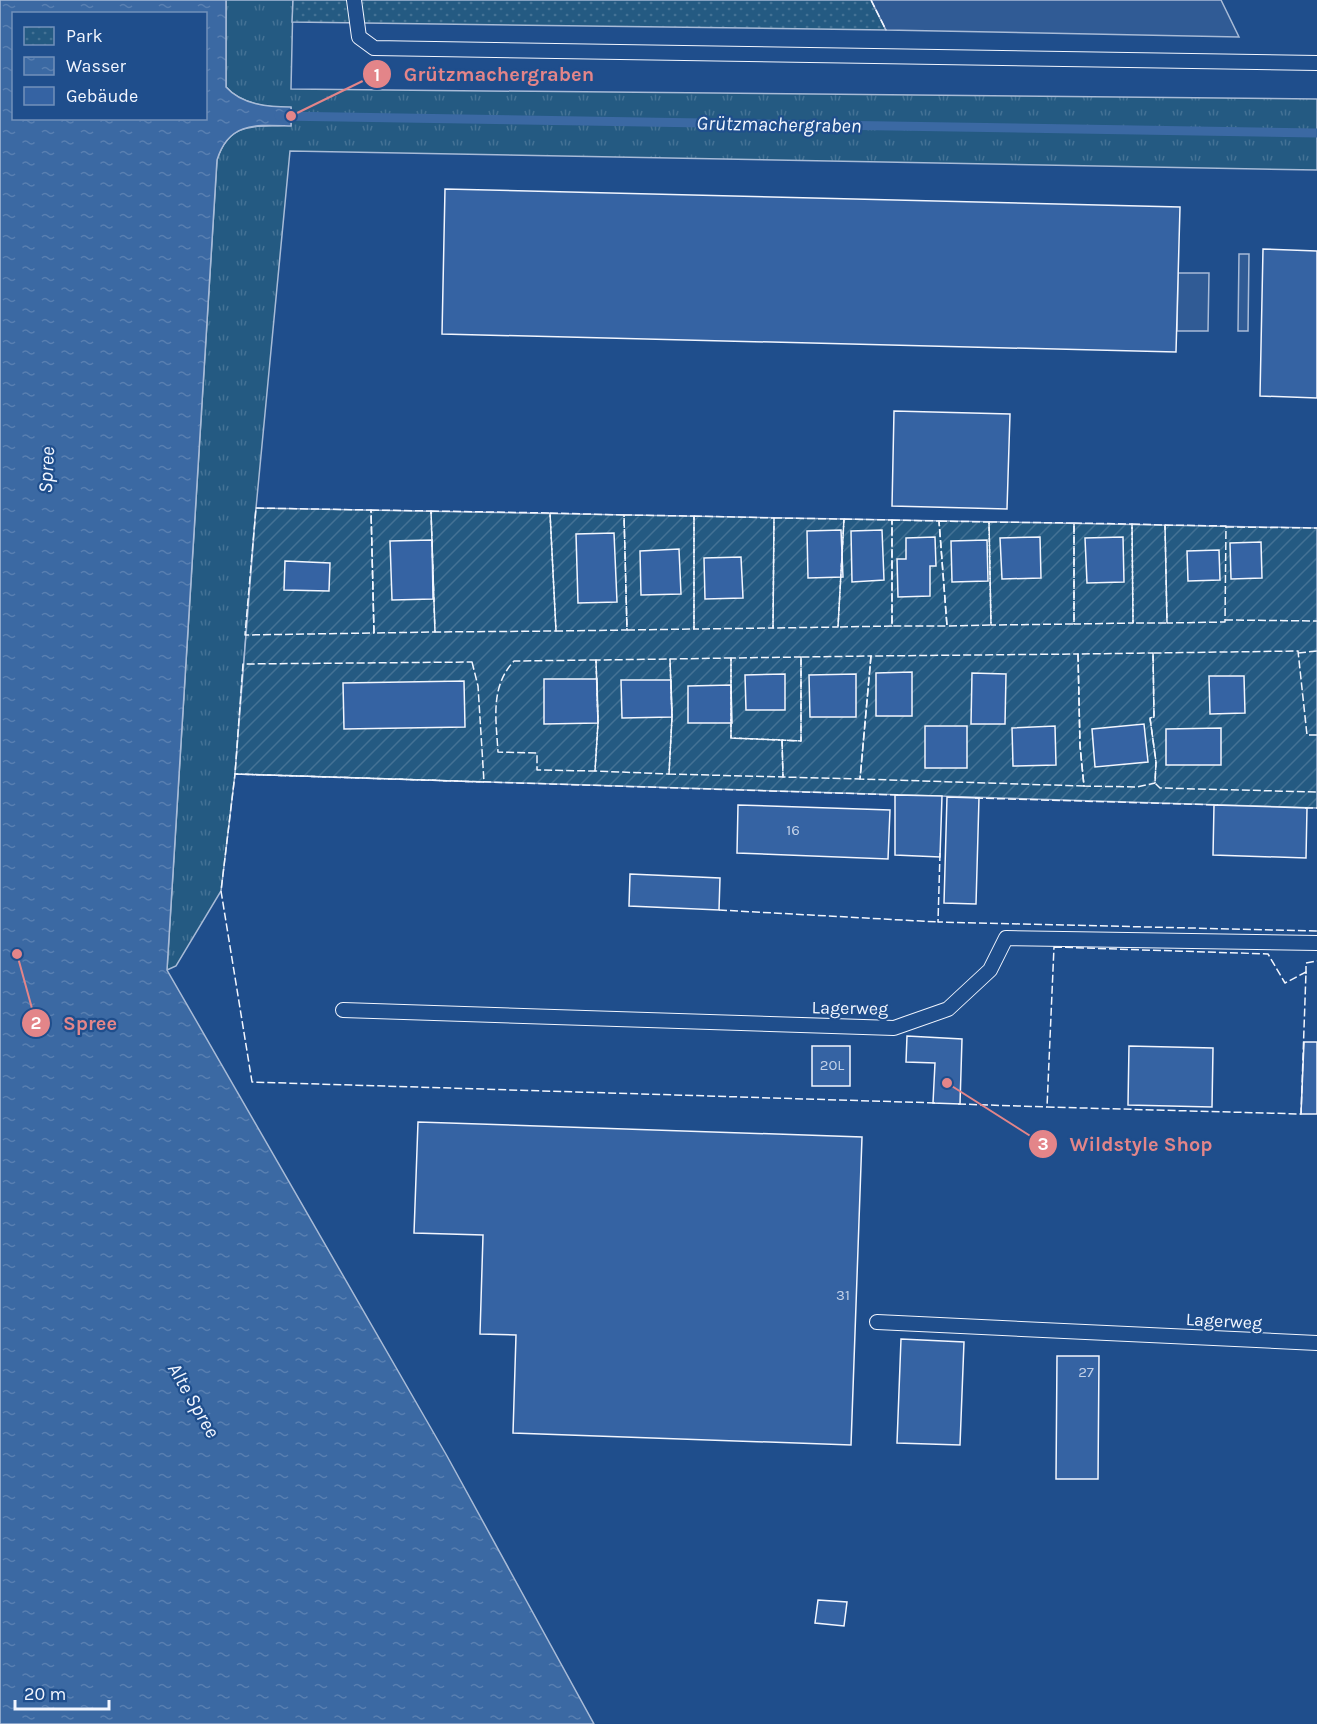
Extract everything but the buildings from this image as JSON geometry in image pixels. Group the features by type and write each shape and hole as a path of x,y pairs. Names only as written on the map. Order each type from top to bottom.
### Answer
{"lane":[{"path":"354,0 359,37 374,48 1317,63"},
{"name":"Lagerweg","path":"343,1010 894,1028 948,1009 990,970 1006,938 1317,944"},
{"name":"Lagerweg","path":"877,1323 1317,1343"}],"green space":[{"path":"226,0 293,0 291,89 1317,99 1317,170 290,151 256,508 235,774 221,891 176,966 167,970 217,160 229,138 237,132 246,128 291,125 291,108 265,106 248,101 232,93 226,87"},
{"path":"293,0 871,0 886,30 292,22"},
{"path":"256,508 1317,528 1317,808 235,774"}],"shaded area":[{"path":"871,0 1221,0 1239,37 886,30"},
{"path":"1239,254 1249,254 1248,331 1238,331"},
{"path":"1178,273 1209,273 1208,331 1177,331"}],"water":[{"name":"Alte Spree","path":"0,0 226,0 226,87 232,93 248,101 291,107 291,126 256,126 237,132 222,147 217,160 167,970 447,1456 594,1724 0,1724"}],"waterway":[{"name":"Grützmachergraben","path":"279,116 1317,133"}],"fence":[{"path":"871,0 886,30"},
{"path":"256,508 371,510 374,633 245,635 256,508"},
{"path":"371,510 431,511 435,632 374,633 371,510"},
{"path":"431,511 550,513 556,631 435,632 431,511"},
{"path":"550,513 624,515 627,630 556,631 550,513"},
{"path":"624,515 694,516 694,629 627,630 624,515"},
{"path":"694,516 774,518 773,628 694,629 694,516"},
{"path":"774,518 844,519 838,627 773,628 774,518"},
{"path":"844,519 892,520 892,626 838,627 844,519"},
{"path":"892,520 939,521 947,626 892,626 892,520"},
{"path":"939,521 989,522 991,625 947,626 939,521"},
{"path":"989,522 1074,523 1074,624 991,625 989,522"},
{"path":"1074,523 1132,524 1133,623 1074,624 1074,523"},
{"path":"1132,524 1165,525 1167,623 1133,623 1132,524"},
{"path":"1165,525 1226,526 1225,622 1167,623 1165,525"},
{"path":"1226,527 1317,528"},
{"path":"1225,620 1317,621"},
{"path":"1317,735 1307,735 1298,651 1153,653 1154,717 1150,718 1156,762 1155,783 1160,788 1317,792"},
{"path":"1298,653 1317,651"},
{"path":"1153,653 1154,717 1150,718 1156,762 1155,783 1137,787 1084,786 1080,746 1078,654 1153,653"},
{"path":"1078,654 1080,746 1084,786 860,779 871,656 1078,654"},
{"path":"871,656 860,779 783,777 782,740 801,741 801,657 871,656"},
{"path":"801,657 801,741 731,738 731,658 801,657"},
{"path":"731,658 731,738 782,740 783,777 669,774 672,717 670,659 731,658"},
{"path":"670,659 672,717 669,774 595,771 598,723 596,660 670,659"},
{"path":"596,660 598,723 595,771 537,770 537,753 498,752 496,703 501,681 514,661 596,660"},
{"path":"472,662 478,686 484,782 235,774 243,664 472,662"},
{"path":"898,795 235,774 221,891 252,1082 937,1103"},
{"path":"975,798 1218,805"},
{"path":"1305,808 1317,808"},
{"path":"940,853 938,922 1317,931"},
{"path":"719,910 938,922"},
{"path":"1054,947 1268,954 1285,983 1306,972 1301,1114 1047,1107 1054,947"},
{"path":"1306,974 1306,963 1317,961"},
{"path":"958,1104 1047,1107"}],"place":[{"name":"Grützmachergraben","path":"291,116"},
{"name":"Spree","path":"17,954"},
{"name":"Wildstyle Shop","path":"947,1083"}]}
